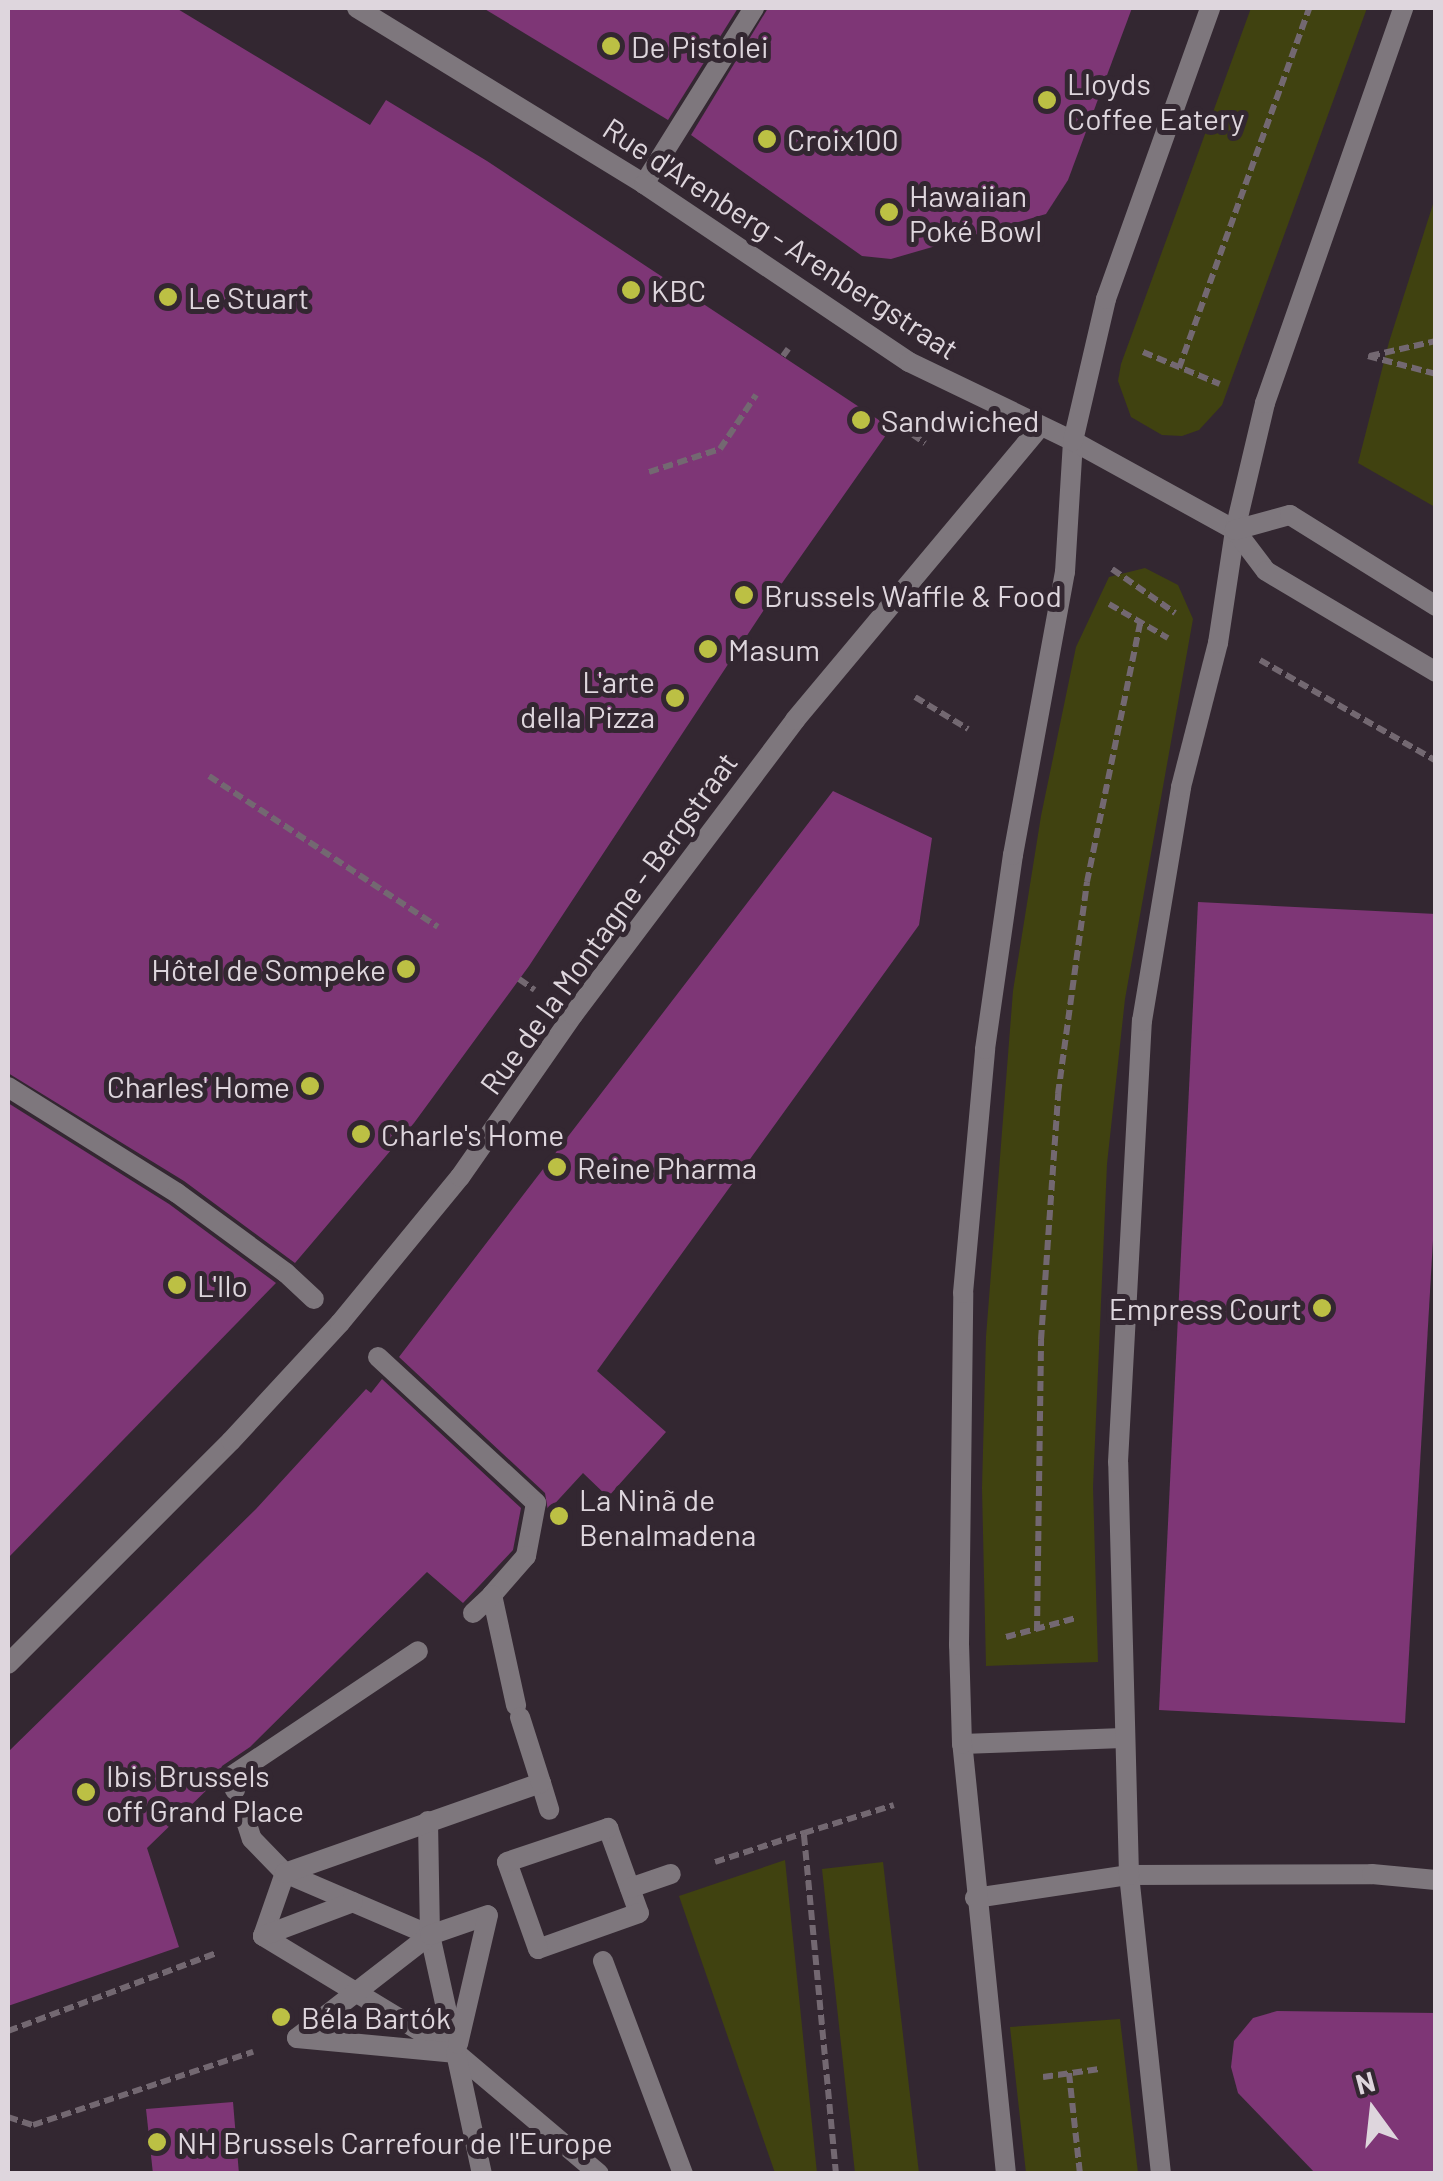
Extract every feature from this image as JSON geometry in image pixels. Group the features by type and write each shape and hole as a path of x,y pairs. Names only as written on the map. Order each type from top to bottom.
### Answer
{"street":[{"name":"Rue d'Arenberg - Arenbergstraat","path":"358,8 644,184 909,362 1074,441 1236,530"},
{"path":"644,184 754,8"},
{"path":"1006,2174 975,1898 958,1645 963,1293 985,1049 1013,855 1066,572 1074,441 1106,299 1210,8"},
{"path":"1161,2174 1129,1875 1118,1462 1142,1020 1181,787 1198,736 1236,530 1265,402 1403,8"},
{"name":"Rue de la Montagne - Bergstraat","path":"8,1664 231,1441 340,1323 460,1177 574,1015 794,720 1042,426"},
{"path":"1236,530 1290,514 1436,606"},
{"path":"1236,530 1266,571 1436,672"},
{"path":"8,1086 177,1194 286,1272 314,1299"},
{"path":"378,1356 536,1503 526,1556 474,1614"},
{"path":"492,1595 518,1711 555,1827"},
{"path":"235,1790 230,1777 418,1651"},
{"path":"962,1744 1123,1738"},
{"path":"285,1873 541,1783"},
{"path":"244,1815 252,1839 285,1873 430,1935"},
{"path":"428,1821 430,1935 482,2174"},
{"path":"555,1827 608,1828 630,1888 639,1913 598,1945 538,1949 515,1907 507,1862 555,1827"},
{"path":"263,1936 285,1873"},
{"path":"630,1888 671,1874"},
{"path":"975,1898 1129,1875 1372,1874 1436,1880"},
{"path":"263,1936 353,1902"},
{"path":"488,1915 456,2053 297,2038 430,1935 488,1915"},
{"path":"263,1936 456,2053 599,2174"},
{"path":"598,1945 683,2174"}],"path":[{"path":"1179,368 1310,8"},
{"path":"1436,341 1368,356 1436,374"},
{"path":"1128,346 1228,387"},
{"path":"649,472 720,449 756,395"},
{"path":"912,434 925,443"},
{"path":"1100,598 1172,641"},
{"path":"1037,1631 1040,1340 1058,1094 1087,882 1140,622"},
{"path":"915,697 968,729"},
{"path":"209,776 438,927"},
{"path":"1002,1637 1037,1631 1082,1616"},
{"path":"719,1860 894,1805"},
{"path":"804,1832 836,2174"},
{"path":"8,2031 263,1936"},
{"path":"8,2117 32,2125 239,2057"},
{"path":"1034,2078 1107,2068"},
{"path":"1069,2073 1080,2174"}],"shaded area":[{"path":"1251,8 1367,8 1222,405 1199,430 1182,436 1162,435 1131,417 1118,381 1121,364"},
{"path":"1435,198 1435,507 1358,463 1389,342"},
{"path":"1145,568 1178,585 1193,619 1125,999 1107,1164 1093,1487 1098,1662 986,1666 982,1488 986,1337 1013,991 1041,816 1076,647 1109,577"},
{"path":"785,1860 817,2173 775,2173 679,1896"},
{"path":"883,1862 919,2173 855,2173 822,1869"},
{"path":"1120,2019 1138,2173 1026,2173 1010,2027"}],"building":[{"path":"8,8 176,8 370,125 386,100 487,161 891,428 773,596 529,966 414,1123 295,1263 184,1181 8,1073"},
{"path":"483,8 738,8 668,120"},
{"path":"768,8 1132,8 1068,180 1046,214 891,259 862,256 691,135"},
{"path":"833,791 932,838 919,925 597,1371 666,1432 608,1497 583,1473 548,1511 545,1493 399,1357"},
{"name":"Empress Court","path":"1198,902 1436,914 1436,1188 1405,1723 1159,1710"},
{"path":"8,1103 169,1204 276,1283 8,1558"},
{"path":"382,1379 521,1508 513,1550 463,1603 427,1572 250,1747 222,1766 217,1780 147,1848 179,1947 8,2006 8,1752 256,1509 366,1389 371,1393"},
{"path":"1277,2011 1436,2013 1436,2174 1316,2174 1238,2093 1231,2067 1234,2041 1253,2018"},
{"path":"233,2102 239,2174 153,2174 146,2109"}],"place":[{"name":"De Pistolei","path":"611,46"},
{"name":"Lloyds Coffee Eatery","path":"1047,100"},
{"name":"Croix100","path":"767,139"},
{"name":"Hawaiian Poké Bowl","path":"889,212"},
{"name":"KBC","path":"631,290"},
{"name":"Le Stuart","path":"168,297"},
{"name":"Sandwiched","path":"861,420"},
{"name":"Brussels Waffle & Food","path":"744,595"},
{"name":"Masum","path":"708,649"},
{"name":"L'arte della Pizza","path":"675,698"},
{"name":"Hôtel de Sompeke","path":"406,969"},
{"name":"Charles' Home","path":"310,1086"},
{"name":"Charle's Home","path":"361,1134"},
{"name":"Reine Pharma","path":"557,1167"},
{"name":"L'Ilo","path":"177,1285"},
{"name":"Empress Court","path":"1322,1308"},
{"name":"La Ninã de Benalmadena","path":"559,1516"},
{"name":"Ibis Brussels off Grand Place","path":"86,1792"},
{"name":"Béla Bartók","path":"281,2017"},
{"name":"NH Brussels Carrefour de l'Europe","path":"157,2142"}]}
